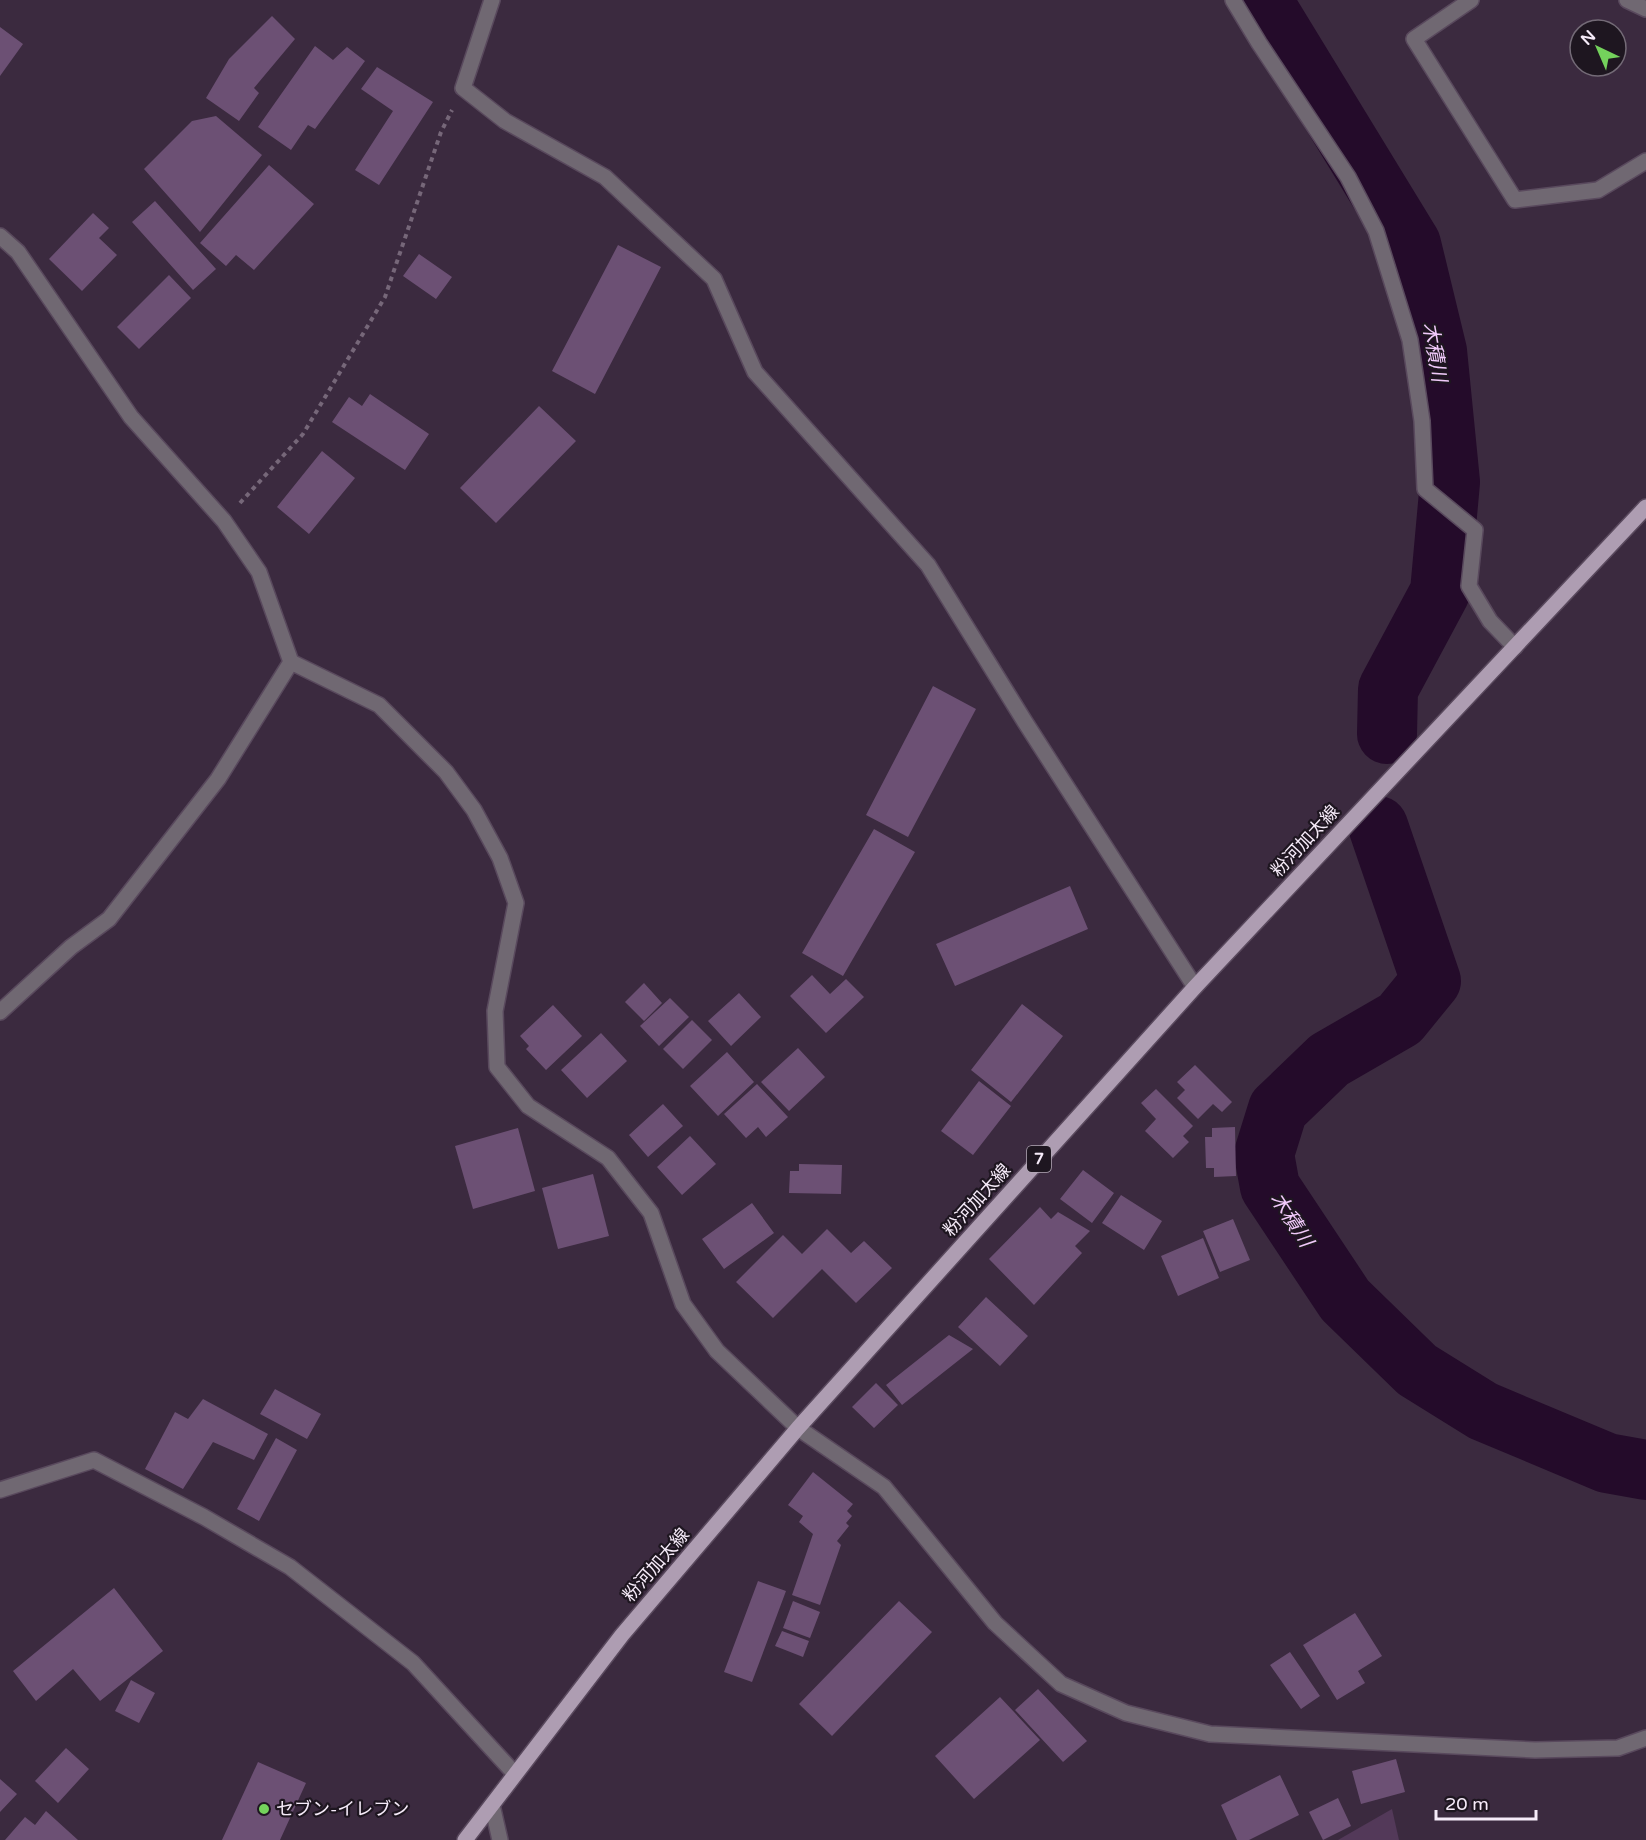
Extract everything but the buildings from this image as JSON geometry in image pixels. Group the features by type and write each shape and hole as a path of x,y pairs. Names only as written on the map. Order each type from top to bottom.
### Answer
{"main road":[{"name":"粉河加太線","path":"465,1840 622,1635 798,1428 1195,987 1646,507"}],"street":[{"path":"492,0 463,88 505,121 605,177 714,279 755,372 928,565 1025,722 1195,987"},
{"path":"1233,0 1348,177 1376,231 1410,340 1422,421 1425,489 1475,530 1469,586 1490,621 1515,646"},
{"path":"1471,0 1414,39 1515,200 1598,190 1646,161"},
{"path":"1627,0 1646,9"},
{"path":"0,236 18,252 130,417 224,521 259,573 291,662 379,705 446,772 474,810 500,858 516,903 495,1011 497,1067 528,1106 608,1158 651,1213 683,1304 717,1351 798,1428 884,1486 995,1623 1061,1684 1126,1713 1210,1734 1535,1750 1617,1748 1646,1738"},
{"path":"0,1012 71,947 109,919 218,779 291,662"},
{"path":"0,1490 94,1460 204,1517 290,1567 413,1663 515,1774"},
{"path":"492,1805 500,1840"}],"path":[{"path":"224,521 303,434 385,297 441,132 463,88"}],"shaded area":[{"path":"1392,1809 1399,1840 1338,1840"}],"waterway":[{"name":"木積川","path":"1262,0 1411,244 1437,351 1450,482 1440,592 1388,689 1387,734"},
{"name":"木積川","path":"1378,826 1431,981 1400,1019 1329,1060 1278,1109 1264,1154 1270,1187 1345,1300 1417,1370 1483,1411 1607,1463 1646,1470"}],"place":[{"name":"セブン-イレブン","path":"264,1809"}]}
